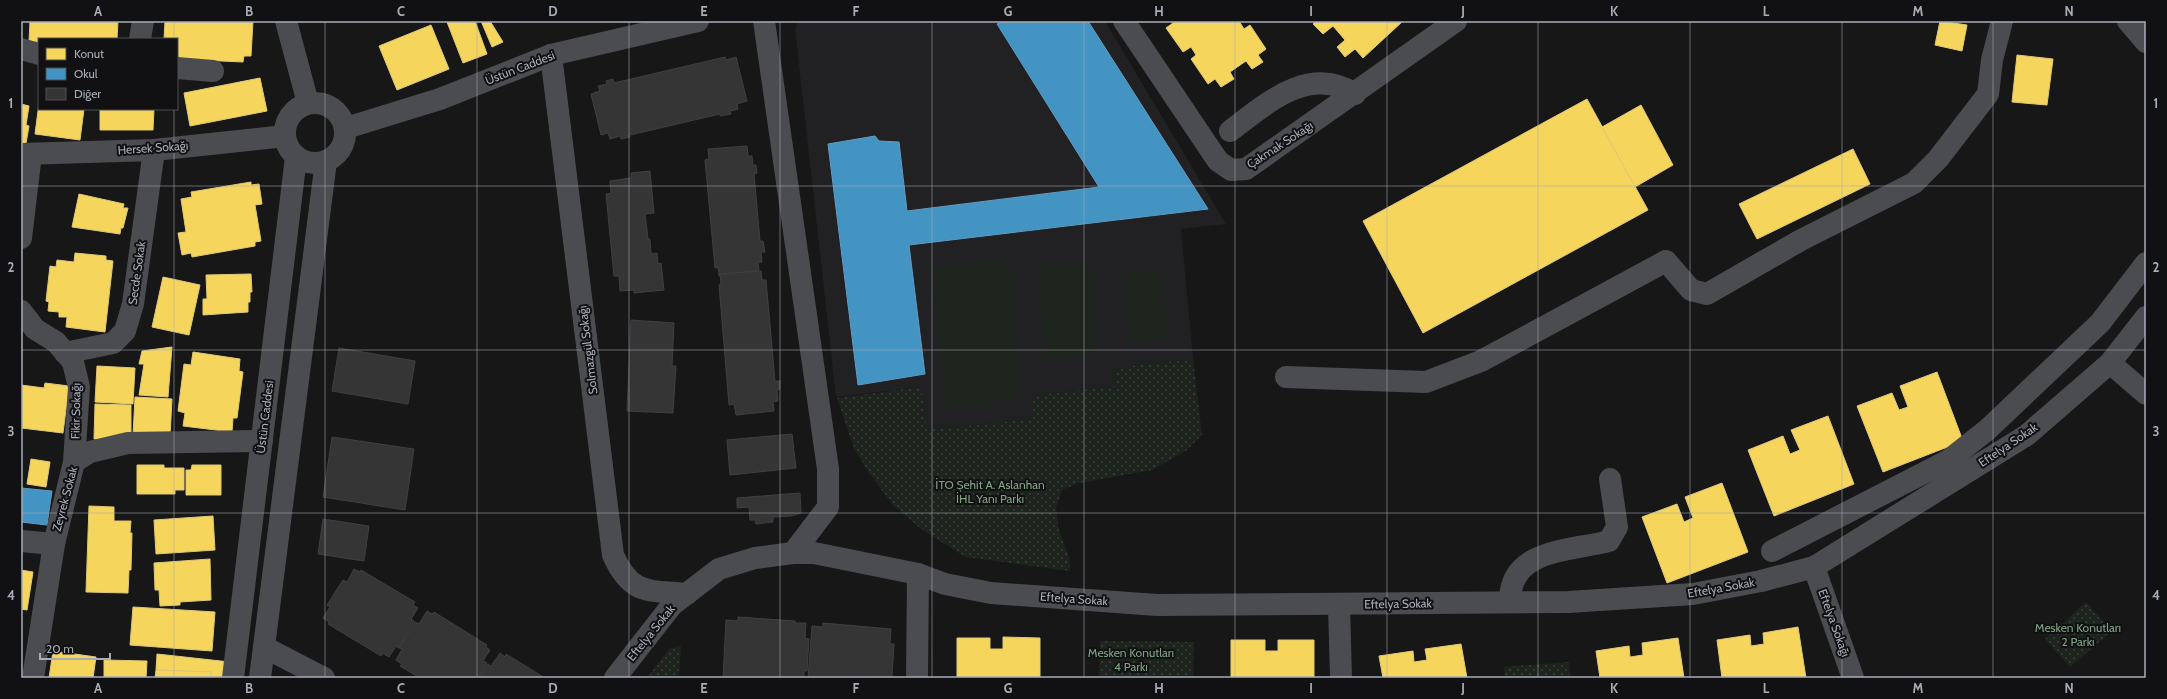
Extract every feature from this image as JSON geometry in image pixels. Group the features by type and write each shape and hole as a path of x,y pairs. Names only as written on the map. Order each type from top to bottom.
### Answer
{"street":[{"path":"140,38 143,21"},
{"path":"286,21 308,103"},
{"name":"Üstün Caddesi","path":"346,128 440,99 551,55 698,21"},
{"path":"764,21 828,469 828,507 792,553"},
{"name":"Çakmak Sokağı","path":"1124,21 1218,161 1231,170 1246,169 1355,94 1456,21"},
{"path":"1286,377 1426,382 1481,361 1666,261 1690,290 1707,294 1801,240 1914,183 1938,159 1988,94 1992,60 2002,21"},
{"path":"2128,21 2146,42"},
{"path":"21,49 38,54"},
{"name":"Solmazgül Sokağı","path":"551,55 613,555 622,574 636,587 659,592 687,594"},
{"path":"178,68 213,70"},
{"path":"1230,131 1290,89 1302,85 1335,84 1355,94"},
{"path":"308,103 327,104 336,110 342,118 346,128 346,138 342,148 335,156 326,161 316,163 306,162 296,156 290,149 286,136 287,122 292,113 308,103"},
{"name":"Hersek Sokağı","path":"26,154 154,150 286,136"},
{"name":"Secde Sokak","path":"65,354 113,344 125,331 134,304 154,150"},
{"path":"21,238 26,154"},
{"name":"Üstün Caddesi","path":"233,678 296,156"},
{"path":"260,678 326,161"},
{"path":"1772,551 1949,460 1987,430 2100,323 2146,263"},
{"name":"Fikir Sokağı","path":"21,311 35,329 56,342 73,362 79,387 74,462"},
{"name":"Eftelya Sokak","path":"615,678 672,605 719,569 755,558 792,553 814,553 918,574 946,584 991,593 1158,606 1568,602 1693,594 1761,581 1814,567 2028,435 2110,363 2146,317"},
{"path":"2110,363 2146,394"},
{"name":"Zeyrek Sokak","path":"33,678 54,544 74,462 90,452 128,444 262,441"},
{"path":"1510,602 1510,592 1514,582 1536,558 1549,552 1590,546 1609,541 1617,527 1610,479"},
{"path":"21,541 54,544"},
{"name":"Eftelya Sokağı","path":"1814,567 1854,678"},
{"path":"917,678 918,574"},
{"path":"1339,605 1341,678"},
{"path":"264,647 324,678"}],"shaded area":[{"path":"1105,21 1226,224 1181,229 1193,359 1115,368 1115,386 1032,396 1033,419 926,430 921,387 836,397 795,29 798,22"}],"green space":[{"path":"1009,261 1020,399 945,406 933,268"},
{"path":"1091,264 1097,353 1044,357 1038,268"},
{"path":"1160,268 1169,338 1130,343 1122,273"},
{"name":"İTO Şehit A. Aslanhan İHL Yanı Parkı","path":"1193,359 1202,435 1187,450 1152,470 1079,483 1062,490 1056,508 1059,531 1069,556 1070,571 966,557 921,529 892,504 867,470 854,448 837,398 921,387 927,430 1032,419 1032,396 1115,386 1115,368"},
{"name":"Mesken Konutları 2 Parkı","path":"2086,602 2112,631 2070,667 2045,639"},
{"name":"Mesken Konutları 4 Parkı","path":"1100,641 1194,642 1193,678 1099,678"},
{"path":"681,646 679,678 647,678 669,649"},
{"path":"1569,662 1570,678 1505,678 1504,667"}],"building: Konut":[{"path":"30,21 118,21 117,38 38,38 38,48 36,48 37,42 29,41"},
{"path":"165,21 253,21 251,56 244,56 243,62 178,59 178,38 164,38"},
{"path":"475,21 487,54 463,63 447,22"},
{"path":"481,21 490,21 503,42 492,47"},
{"path":"1172,21 1239,21 1244,29 1250,25 1266,49 1258,55 1263,62 1252,69 1246,61 1230,72 1234,79 1221,87 1215,79 1208,84 1191,59 1196,55 1191,47 1183,52 1166,28 1173,23"},
{"path":"1316,21 1403,21 1363,58 1355,49 1345,57 1337,47 1345,40 1333,26 1323,34 1313,24"},
{"path":"1940,21 1967,25 1962,51 1935,45"},
{"path":"431,25 449,69 397,90 379,46"},
{"path":"2017,55 2053,59 2047,105 2012,102"},
{"path":"260,78 267,111 190,126 184,93"},
{"path":"1587,99 1648,210 1423,333 1363,221"},
{"path":"21,104 29,106 26,125 29,126 25,149 21,149"},
{"path":"1641,105 1673,165 1635,187 1602,127"},
{"path":"38,110 84,110 80,140 35,134"},
{"path":"100,110 154,110 153,130 100,130"},
{"path":"1853,149 1870,184 1757,239 1739,204"},
{"path":"251,182 251,185 259,184 262,204 255,205 261,241 255,242 255,246 192,257 191,253 182,255 178,233 186,232 181,199 192,197 191,192"},
{"path":"79,194 124,204 123,208 128,208 120,234 72,227"},
{"path":"75,253 106,256 106,260 113,261 105,332 66,327 67,317 59,317 59,312 48,311 49,302 46,301 50,266 56,267 57,260 74,262"},
{"path":"251,274 252,292 250,292 250,302 248,302 248,312 203,315 203,299 207,299 206,275"},
{"path":"163,277 200,285 189,335 152,327"},
{"path":"172,347 168,397 139,395 144,364 139,364 142,351"},
{"path":"193,352 240,359 239,371 243,372 237,418 233,418 232,432 183,426 185,413 178,411 184,364 191,365"},
{"path":"97,366 135,368 133,404 95,402"},
{"path":"1937,372 1963,441 1883,472 1857,406 1892,393 1899,410 1908,407 1900,386"},
{"path":"45,383 69,386 63,433 21,428 21,385 44,388"},
{"path":"135,397 172,399 170,437 133,435"},
{"path":"95,404 131,405 131,440 94,439"},
{"path":"1828,416 1854,484 1774,516 1748,450 1783,436 1790,454 1800,450 1791,430"},
{"path":"31,459 50,462 46,487 27,484"},
{"path":"137,465 164,465 164,468 184,468 184,490 175,490 175,494 137,494"},
{"path":"192,465 221,465 221,495 186,495 186,470 191,470"},
{"path":"1722,483 1748,552 1667,583 1642,517 1677,504 1684,522 1693,518 1685,497"},
{"path":"89,506 114,507 114,521 131,521 131,570 129,570 128,593 86,592"},
{"path":"213,516 215,550 156,554 154,520"},
{"path":"210,559 211,600 180,602 180,605 160,606 159,590 155,590 154,563"},
{"path":"21,570 33,572 27,610 21,609"},
{"path":"133,607 215,612 212,651 130,645"},
{"path":"1798,627 1806,678 1722,678 1717,640 1750,635 1751,646 1764,644 1763,633"},
{"path":"1003,637 1040,638 1040,678 957,678 957,638 990,638 990,649 1003,649"},
{"path":"1678,638 1684,678 1600,678 1596,651 1629,646 1630,657 1643,655 1642,643"},
{"path":"1231,640 1265,640 1265,651 1278,651 1278,640 1314,640 1314,678 1231,678"},
{"path":"1461,644 1467,678 1383,678 1379,656 1413,651 1414,662 1427,660 1425,649"},
{"path":"53,651 96,657 93,678 49,678"},
{"path":"157,654 230,662 229,678 211,678 211,672 156,670"},
{"path":"104,660 147,661 146,678 104,678"},
{"path":"156,670 211,672 211,678 155,678"}],"building: Okul":[{"path":"1003,21 1088,21 1208,209 909,245 925,374 858,385 828,144 875,136 879,141 899,142 907,211 1099,187 997,24"},
{"path":"21,488 52,491 47,525 21,522"}],"building: Diğer":[{"path":"725,57 726,60 736,57 747,101 737,104 738,109 730,111 731,114 720,116 720,114 630,135 630,137 621,139 620,136 610,139 608,133 601,135 591,94 600,91 598,86 607,84 606,81 613,79 614,83"},
{"path":"747,146 748,156 752,156 753,165 756,165 757,173 754,174 760,241 763,241 765,252 761,252 762,262 758,263 759,270 719,276 718,267 715,268 705,160 709,159 708,149"},
{"path":"650,171 654,213 645,214 648,239 650,239 651,254 657,253 658,264 661,263 664,290 634,293 634,290 620,291 619,276 614,276 606,194 611,193 610,181 631,178 631,173"},
{"path":"761,271 762,280 766,280 775,381 780,381 780,389 777,390 778,401 773,402 774,411 736,415 734,404 729,405 719,285 721,284 720,274"},
{"path":"631,320 674,323 672,366 676,366 673,413 627,411"},
{"path":"339,348 415,361 408,404 332,391"},
{"path":"792,434 796,468 730,475 727,440"},
{"path":"332,437 414,449 405,510 323,497"},
{"path":"800,493 801,513 791,516 773,517 773,522 756,524 755,520 750,520 749,507 737,508 737,498"},
{"path":"323,519 369,526 364,561 318,554"},
{"path":"354,569 360,572 361,570 415,602 413,605 418,608 411,619 414,621 398,648 396,646 389,657 382,653 381,656 328,624 329,622 323,618 330,607 327,605 343,580 347,582"},
{"path":"427,611 432,614 434,612 487,645 486,647 490,650 483,661 487,663 478,678 420,678 400,666 402,664 396,660 402,649 399,648 415,622 419,624"},
{"path":"738,617 806,623 805,638 809,639 807,671 804,671 804,678 723,678 726,620 738,621"},
{"path":"823,623 891,629 890,644 894,644 892,677 808,678 812,626 823,627"},
{"path":"500,653 505,657 506,654 545,678 479,678 488,664 491,666"}]}
